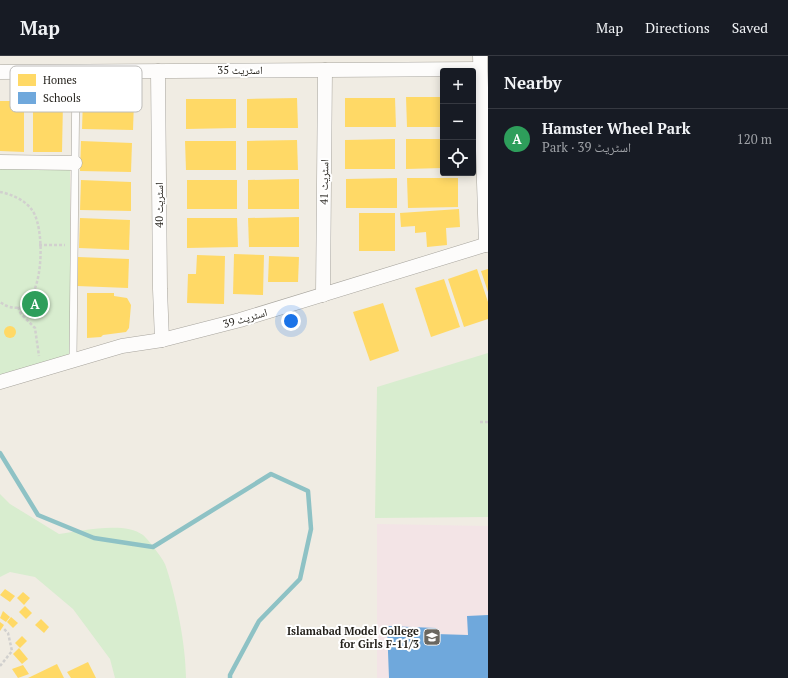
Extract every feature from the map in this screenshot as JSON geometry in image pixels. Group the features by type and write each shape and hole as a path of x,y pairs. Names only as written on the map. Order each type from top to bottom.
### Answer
{"street":[{"name":"اسٹریٹ 35","path":"142,71 325,70 480,63"},
{"path":"480,63 487,245"},
{"name":"اسٹریٹ 41","path":"323,295 325,70"},
{"name":"اسٹریٹ 40","path":"158,71 160,289 162,340"},
{"name":"اسٹریٹ 35","path":"0,72 10,72"},
{"path":"0,162 75,163"},
{"name":"اسٹریٹ 39","path":"0,382 73,359 122,346 162,340 240,320 487,245"}],"lane":[{"path":"73,359 76,112"}],"path":[{"path":"0,192 12,195 31,209 37,221 39,245 39,269 36,287 28,301 18,307 9,307 0,302"},
{"path":"39,245 74,244"},
{"path":"18,307 22,314 35,328 38,355 43,368"},
{"path":"480,422 488,422"},
{"path":"0,666 12,651 8,633 3,628"}],"shaded area":[{"name":"Islamabad Model College for Girls F-11/3","path":"377,524 488,526 488,678 377,678"}],"green space":[{"path":"0,166 70,167 70,360 0,382"},
{"path":"488,353 488,517 375,518 377,387"},
{"path":"0,494 10,504 59,534 90,529 114,528 135,531 143,535 164,561 169,576 182,636 186,665 186,678 115,678 110,659 73,609 35,577 10,572 0,577"}],"building: Homes":[{"path":"406,97 440,97 440,127 407,127"},
{"path":"297,98 298,128 247,128 247,99"},
{"path":"345,98 395,98 396,127 345,127"},
{"path":"186,99 236,99 236,128 186,129"},
{"path":"0,101 10,101 10,112 24,112 24,152 0,151"},
{"path":"33,112 63,112 62,152 33,152"},
{"path":"83,112 134,112 133,130 82,129"},
{"path":"395,139 395,169 345,169 345,140"},
{"path":"406,139 440,139 440,168 406,169"},
{"path":"297,140 298,170 247,170 247,141"},
{"path":"81,141 132,143 131,172 80,171"},
{"path":"185,141 236,141 236,170 186,170"},
{"path":"397,178 397,208 346,208 346,179"},
{"path":"407,178 458,178 458,207 408,208"},
{"path":"299,179 299,209 248,209 248,180"},
{"path":"81,180 131,182 131,211 80,210"},
{"path":"187,180 237,180 237,209 187,209"},
{"path":"459,209 460,227 446,228 447,245 427,247 426,232 415,233 415,226 401,227 400,213"},
{"path":"359,213 395,213 395,251 359,251"},
{"path":"299,217 299,247 249,247 248,218"},
{"path":"80,218 130,220 129,250 79,248"},
{"path":"187,218 237,218 238,247 187,248"},
{"path":"234,254 264,255 263,295 233,294"},
{"path":"197,255 225,256 224,304 187,303 188,274 196,274"},
{"path":"269,256 299,257 298,282 268,282"},
{"path":"78,257 129,259 128,288 77,286"},
{"path":"477,269 488,302 488,319 464,327 448,279"},
{"path":"488,269 488,292 481,271"},
{"path":"444,279 460,327 431,337 415,288"},
{"path":"87,293 114,293 114,296 127,298 131,305 129,328 126,332 87,338"},
{"path":"383,303 399,351 370,361 353,312"},
{"path":"10,326 14,328 16,332 14,336 10,338 6,336 4,332 6,328"},
{"path":"5,589 15,596 10,602 0,595"},
{"path":"23,592 30,598 24,605 17,598"},
{"path":"25,606 32,613 26,619 19,612"},
{"path":"3,611 10,617 6,622 0,618"},
{"path":"11,617 18,623 13,628 7,622"},
{"path":"41,619 49,627 44,633 35,625"},
{"path":"0,622 4,625 0,631"},
{"path":"22,636 27,641 20,648 15,643"},
{"path":"19,648 28,659 22,664 13,654"},
{"path":"88,662 96,678 71,678 67,672"},
{"path":"57,664 64,678 28,678"},
{"path":"23,665 29,674 18,678 12,669"}],"building: Schools":[{"name":"Islamabad Model College for Girls F-11/3","path":"488,615 488,678 389,678 387,626 436,628 436,634 468,635 467,616"}],"waterway":[{"path":"0,453 38,515 94,538 153,547 271,474 308,491 311,529 300,579 259,621 230,675 230,678"}],"place":[{"name":"Hamster Wheel Park","path":"35,304"},
{"name":"Islamabad Model College for Girls F-11/3","path":"432,637"}]}
